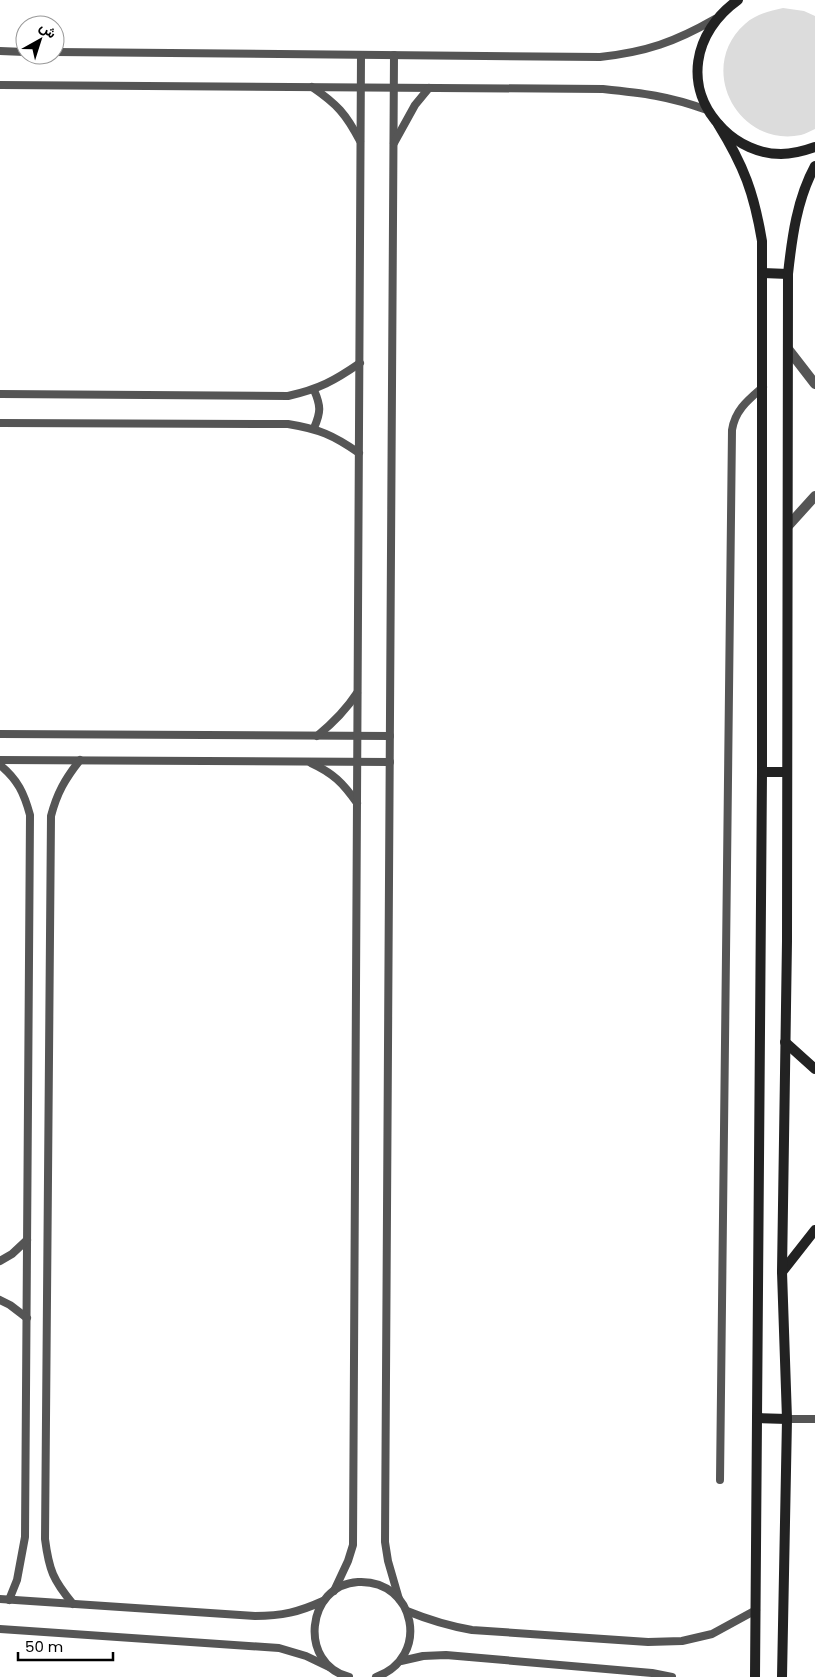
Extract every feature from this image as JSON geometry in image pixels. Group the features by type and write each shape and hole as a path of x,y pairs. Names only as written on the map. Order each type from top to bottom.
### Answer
{"street":[{"path":"738,0 727,4 715,20 705,38 698,57 698,81 707,110 730,137 745,146 762,152 780,154 798,152 815,147"},
{"path":"718,124 735,151 748,180 757,210 762,241 763,273 762,772 755,1677"},
{"path":"782,1677 787,1419 782,1272 787,941 788,274 792,238 800,203 815,166"},
{"path":"763,273 788,274"},
{"path":"788,349 815,384"},
{"path":"788,526 815,496"},
{"path":"762,772 787,772"},
{"path":"785,1042 815,1069"},
{"path":"782,1272 815,1230"},
{"path":"757,1418 787,1419"}],"lane":[{"path":"65,52 600,57 631,54 660,46 689,34 715,20"},
{"path":"0,51 15,52"},
{"path":"334,1591 345,1569 353,1545 361,55"},
{"path":"394,55 385,1542 388,1562 399,1599"},
{"path":"0,84 611,90 656,94 682,100 707,110"},
{"path":"312,87 333,101 349,120 360,142"},
{"path":"393,144 415,106 429,88"},
{"path":"0,394 288,396 314,390 338,379 360,363"},
{"path":"720,1480 732,430 741,406 763,387"},
{"path":"314,390 320,402 319,416 314,428"},
{"path":"0,422 288,424 314,428 338,438 359,453"},
{"path":"317,736 333,724 357,693"},
{"path":"0,734 390,736"},
{"path":"0,760 390,762"},
{"path":"72,1604 54,1578 48,1563 45,1539 51,816 57,796 66,777 80,760"},
{"path":"309,762 328,771 345,785 357,803"},
{"path":"0,765 11,774 24,793 30,814 25,1537 17,1580 9,1600"},
{"path":"0,1260 12,1254 27,1240"},
{"path":"0,1300 27,1318"},
{"path":"787,1419 815,1419"},
{"path":"0,1600 279,1616 323,1601 334,1591 344,1586 356,1582 368,1582 380,1585 399,1599 407,1611 411,1625 411,1640 401,1661 386,1674 376,1677"},
{"path":"323,1601 317,1614 314,1629 321,1657 331,1668"},
{"path":"407,1611 428,1620 472,1630 648,1642 682,1641 712,1634 756,1610"},
{"path":"0,1629 279,1648 306,1656 343,1676 349,1677"},
{"path":"401,1661 423,1656 446,1655 652,1673 672,1677"}],"shaded area":[{"path":"783,8 804,11 815,16 815,129 801,135 778,136 758,129 742,117 731,100 724,81 724,61 731,42 745,24 763,13"}]}
